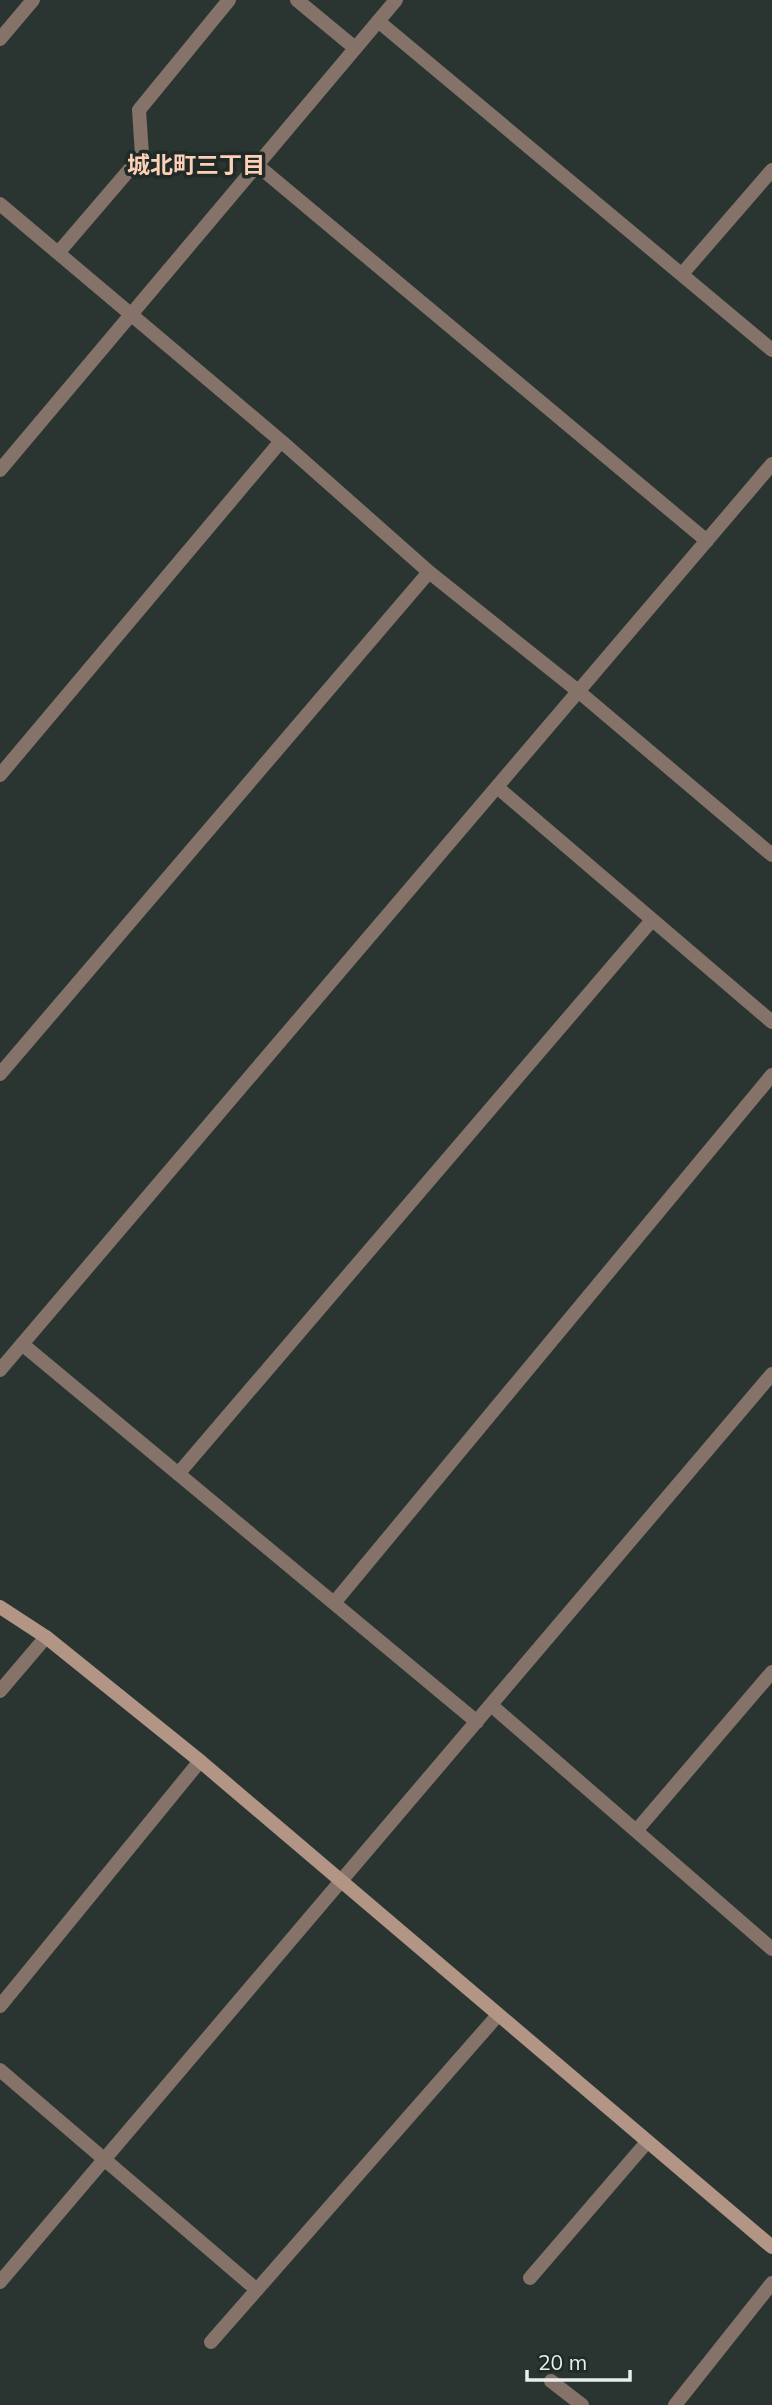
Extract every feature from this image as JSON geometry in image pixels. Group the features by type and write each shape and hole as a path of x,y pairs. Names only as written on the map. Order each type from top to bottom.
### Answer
{"street":[{"path":"0,39 33,0"},
{"path":"58,253 142,155 139,110 229,0"},
{"path":"297,0 355,48"},
{"path":"0,470 396,0"},
{"path":"379,21 772,350"},
{"path":"257,165 707,541"},
{"path":"682,274 772,170"},
{"path":"0,204 281,441 429,572 578,691 772,855"},
{"path":"0,775 281,441"},
{"path":"3,1362 22,1344 772,464"},
{"path":"0,1074 429,572"},
{"path":"496,787 772,1023"},
{"path":"178,1474 652,920"},
{"path":"334,1604 772,1075"},
{"path":"22,1344 477,1722"},
{"path":"0,2282 772,1374"},
{"path":"0,1606 46,1637 200,1761 340,1883 772,2247"},
{"path":"0,1691 46,1637"},
{"path":"636,1831 772,1672"},
{"path":"491,1705 772,1949"},
{"path":"0,2006 200,1761"},
{"path":"211,2342 498,2015"},
{"path":"0,2070 257,2290"},
{"path":"530,2278 647,2142"},
{"path":"675,2405 772,2283"},
{"path":"551,2381 582,2405"}],"district":[{"name":"城北町三丁目","path":"196,164"}]}
